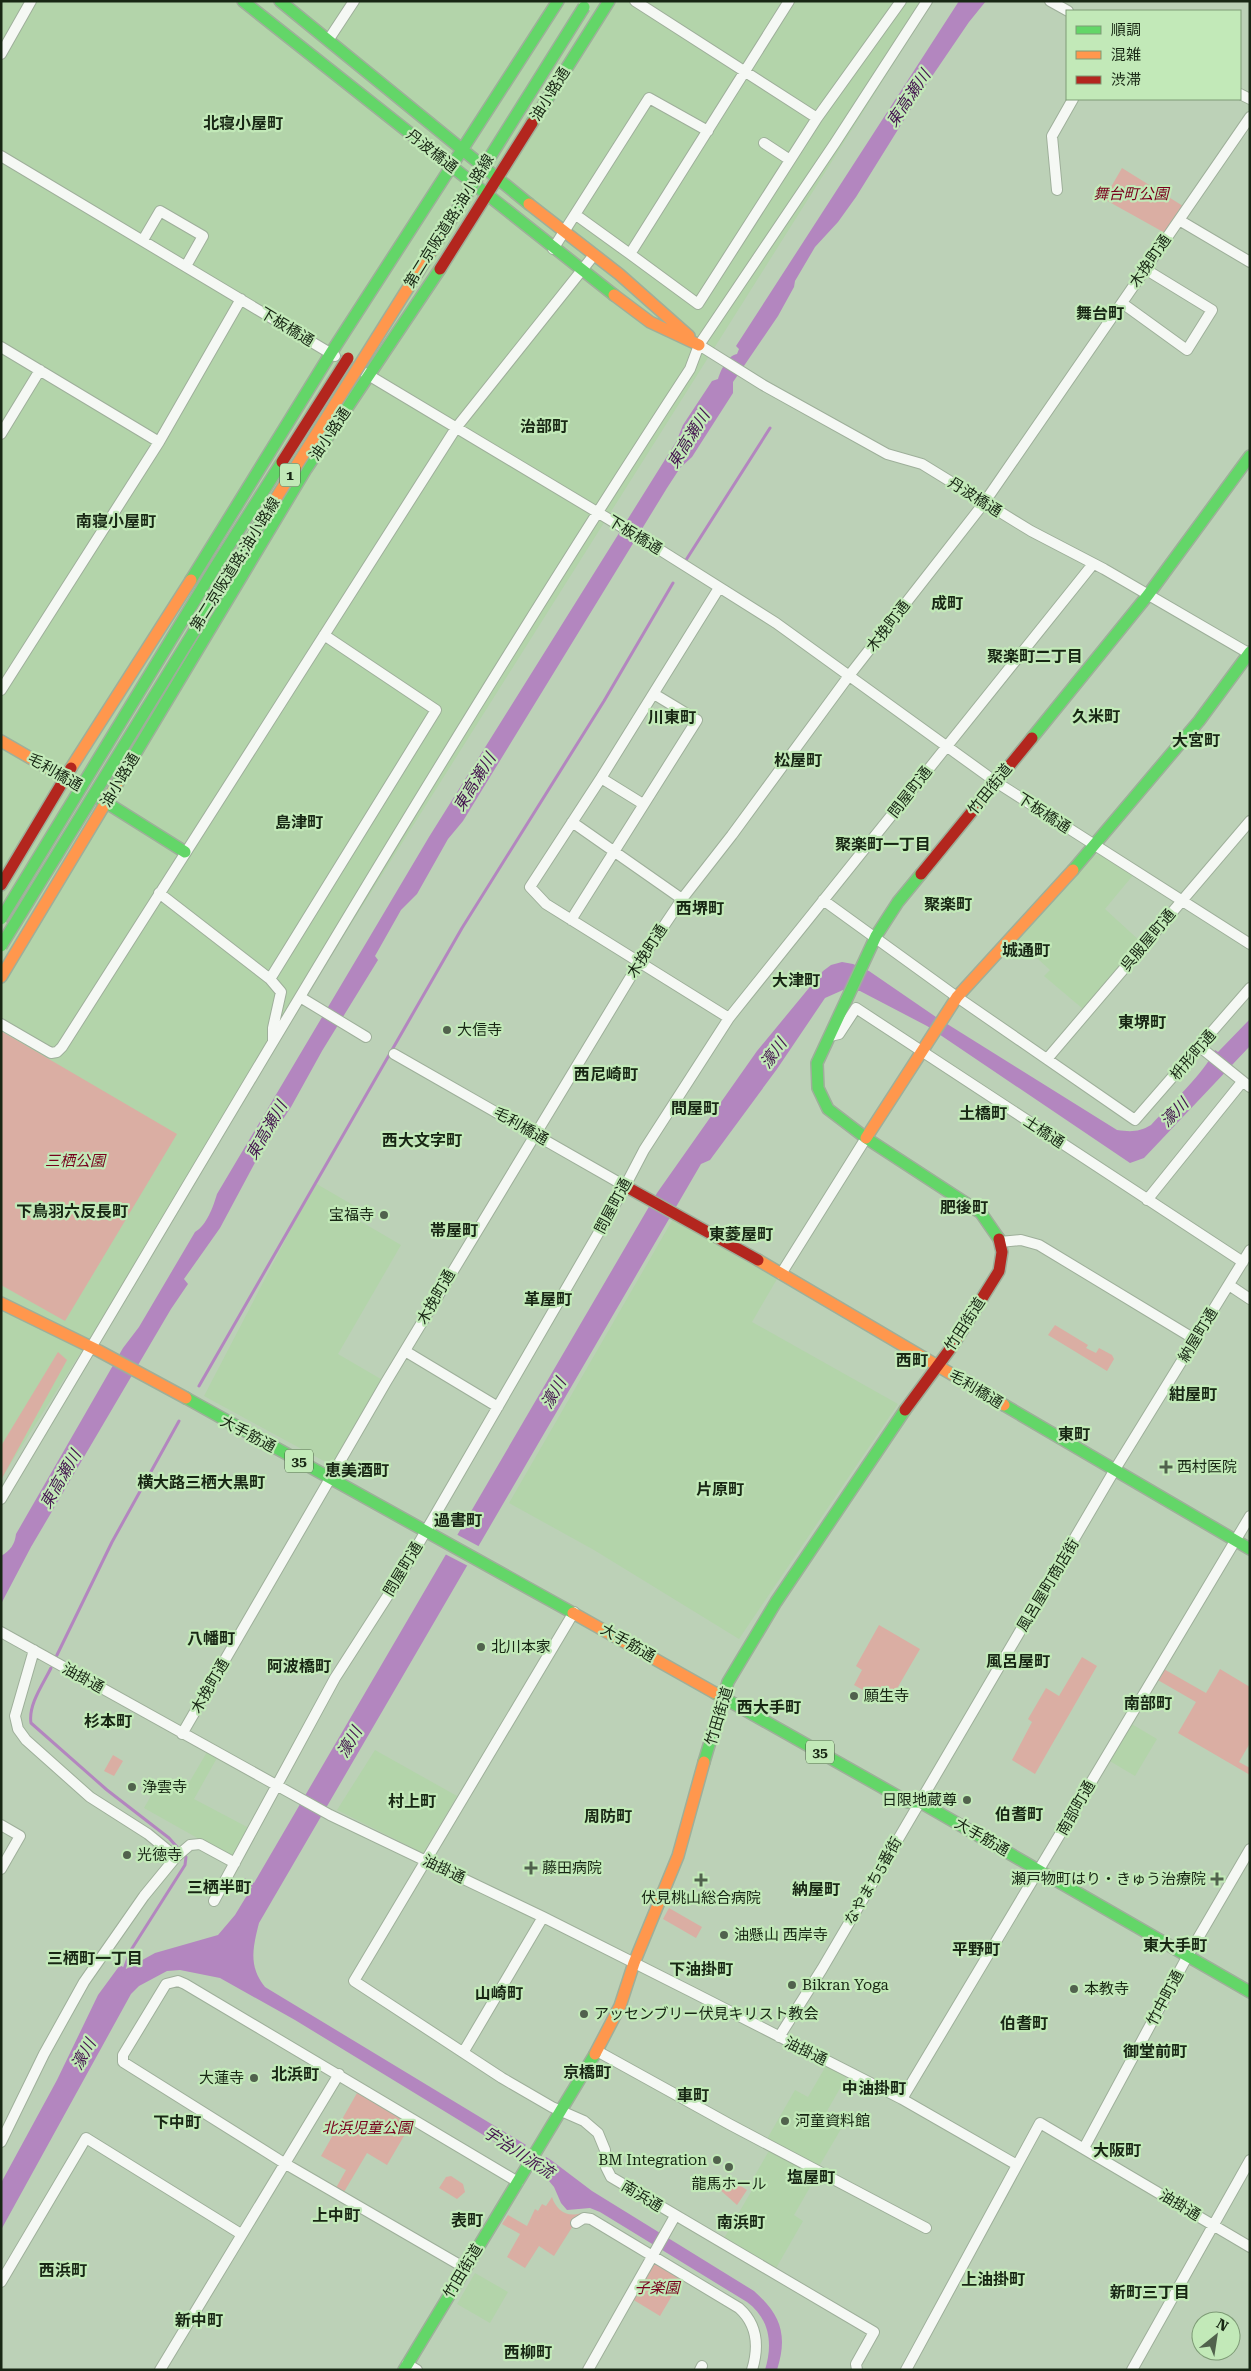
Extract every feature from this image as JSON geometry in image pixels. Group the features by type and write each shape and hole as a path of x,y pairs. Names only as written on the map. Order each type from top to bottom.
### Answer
{"main road":[{"name":"丹波橋通","path":"242,1 582,271 650,322 702,347"},
{"name":"丹波橋通","path":"280,1 375,75 497,179 660,308 702,347"},
{"path":"1,885 65,778 274,448 331,353 558,1"},
{"name":"油小路通","path":"1,977 306,468 487,196 609,1"},
{"name":"第二京阪道路;油小路線","path":"453,193 580,4"},
{"name":"第二京阪道路;油小路線","path":"1,946 104,775 580,4"},
{"path":"316,59 329,39"},
{"name":"第二京阪道路;油小路線","path":"1,919 214,569 352,352"},
{"name":"竹田街道","path":"409,2368 465,2268 597,2051 620,2006 634,1963 685,1834 722,1697 737,1667 771,1610 952,1345 999,1271 1002,1252 1000,1242 996,1232 981,1213 866,1138 828,1109 818,1088 818,1063 876,936 903,896 1148,595 1249,460"},
{"path":"866,1138 956,997 1095,846 1199,721 1249,653"},
{"name":"毛利橋通","path":"1,741 185,852"},
{"name":"毛利橋通","path":"626,1186 649,1197 1250,1549"},
{"name":"大手筋通","path":"1,1303 95,1350 331,1478 574,1612 908,1802 920,1802 1250,1992"}],"street":[{"path":"1,54 31,1"},
{"path":"329,39 354,1"},
{"path":"635,1 817,118"},
{"path":"630,254 789,1"},
{"path":"576,215 698,304 817,118 901,1"},
{"path":"1,1499 95,1350 273,1042 303,999 598,513 690,369 702,347 926,1"},
{"path":"1050,1 1066,10"},
{"path":"554,249 649,98 708,131"},
{"path":"1057,190 1052,136 1072,100"},
{"name":"木挽町通","path":"182,1734 405,1351 640,961 682,899 848,677 984,503 1250,117"},
{"path":"764,144 790,160"},
{"name":"下板橋通","path":"1,156 657,548 776,623 848,677 996,782 1250,944"},
{"path":"143,240 160,211 204,236 186,266"},
{"path":"1179,220 1250,262"},
{"path":"1,1024 51,1053 57,1052 456,428 594,255"},
{"path":"1122,303 1187,350 1212,310 1145,269"},
{"path":"1,690 158,442 241,299"},
{"path":"1,347 158,442"},
{"name":"丹波橋通","path":"702,347 763,385 887,454 922,464 984,503 1249,653"},
{"path":"1,434 40,370"},
{"name":"問屋町通","path":"214,1901 335,1678 394,1586 626,1186 644,1150 729,1018 1093,564"},
{"path":"719,588 654,694 530,888 546,904 729,1018"},
{"path":"270,979 436,710 324,635"},
{"path":"571,920 697,720 654,694"},
{"path":"601,778 644,804"},
{"path":"572,822 682,899"},
{"name":"呉服屋町通","path":"1047,1059 1181,900 1250,822"},
{"path":"159,893 270,979 281,992 273,1028 273,1042"},
{"path":"823,900 876,936 956,997 1047,1059"},
{"name":"枡形町通","path":"1047,1059 1135,1120 1250,988"},
{"path":"303,999 364,1036"},
{"name":"土橋通","path":"830,1036 839,1034 856,1008 1243,1262"},
{"path":"1147,1200 1246,1084 1200,1047"},
{"name":"毛利橋通","path":"394,1054 626,1186"},
{"path":"781,1274 866,1138"},
{"path":"1000,1242 1021,1240 1039,1245 1196,1340"},
{"name":"納屋町通","path":"1114,1471 1250,1250"},
{"path":"1229,1285 1250,1299"},
{"path":"405,1351 498,1407"},
{"name":"風呂屋町商店街","path":"920,1802 1114,1471"},
{"name":"南部町通","path":"902,2100 1250,1516"},
{"path":"426,1860 574,1612"},
{"name":"油掛通","path":"4,1633 330,1815 426,1860 634,1963 902,2100 1017,2165 1040,2123 1250,2247"},
{"path":"34,1650 14,1716 18,1729 26,1740 90,1797 180,1853"},
{"name":"なやまち5番街","path":"779,2038 822,1969 920,1802"},
{"path":"1,1825 20,1836 1,1869"},
{"path":"1,2142 44,2054 84,1982 140,1902 180,1853 190,1845 200,1844 235,1863"},
{"name":"竹中町通","path":"1084,2148 1188,1956 1250,1849"},
{"name":"南浜通","path":"426,1860 354,1981 464,2051 502,2078 584,2121 598,2132 605,2150 606,2167 611,2177 874,2332 856,2364 857,2370"},
{"path":"464,2051 543,1917"},
{"path":"465,2268 284,2163 123,2062 123,2056 166,1984 178,1981 185,1984 520,2178"},
{"path":"597,2051 729,2124 926,2228"},
{"path":"160,2370 338,2074"},
{"path":"1,2282 86,2138 242,2234"},
{"path":"1132,2370 1250,2160"},
{"path":"906,2370 1017,2165"},
{"path":"588,2370 675,2216"},
{"path":"576,2223 582,2218 591,2219 654,2254 742,2311 751,2323 755,2336 756,2350 752,2370"}],"shaded area":[{"path":"1,1 933,1 1,1479"},
{"path":"1100,854 1134,874 1105,909 1141,942 1083,1009 1044,976 1050,970 1015,938 1090,857"},
{"path":"315,1183 365,1212 360,1221 401,1245 338,1354 386,1382 333,1466 204,1396"},
{"path":"673,1219 777,1279 752,1322 898,1404 739,1639 594,1550 509,1503"},
{"path":"1130,1723 1157,1739 1135,1776 1108,1760"},
{"path":"375,1750 457,1796 423,1853 337,1810"},
{"path":"207,1752 217,1758 194,1799 249,1828 233,1858 144,1808 160,1780 183,1793"},
{"path":"827,2064 847,2076 823,2118 841,2129 818,2168 767,2139 795,2090 808,2097"},
{"path":"770,2149 817,2175 794,2215 803,2221 775,2270 723,2240 752,2190 750,2189 756,2179 754,2177"},
{"path":"475,2273 508,2292 490,2323 457,2304"}],"green space":[{"name":"舞台町公園","path":"1122,168 1183,206 1165,233 1104,199"},
{"name":"三栖公園","path":"1,1031 177,1134 65,1321 1,1285"},
{"path":"1055,1325 1088,1345 1086,1348 1096,1353 1099,1348 1112,1355 1114,1359 1107,1371 1048,1335"},
{"path":"58,1352 67,1360 1,1480 1,1446"},
{"path":"879,1625 920,1649 888,1704 854,1685 862,1670 856,1666"},
{"path":"1082,1657 1097,1666 1035,1774 1012,1760 1032,1722 1028,1719 1046,1688 1059,1696"},
{"path":"1162,1668 1206,1693 1220,1669 1250,1687 1250,1743 1239,1762 1250,1768 1250,1775 1178,1733 1196,1702 1156,1679"},
{"path":"113,1755 123,1761 114,1776 104,1771"},
{"path":"669,1908 702,1927 696,1938 663,1919"},
{"name":"北浜児童公園","path":"357,2093 411,2124 387,2165 367,2153 344,2192 336,2188 346,2170 321,2156"},
{"path":"451,2176 463,2184 465,2192 457,2199 439,2188 446,2177"},
{"path":"722,2178 728,2178 747,2190 737,2205 718,2188"},
{"path":"552,2197 556,2206 563,2212 567,2214 581,2213 554,2256 539,2246 525,2268 507,2257 520,2234 502,2224 508,2215 527,2226 535,2209 538,2211 542,2204 546,2206"},
{"name":"子楽園","path":"658,2263 683,2277 660,2316 632,2299 651,2266"}],"water":[{"name":"東高瀬川","path":"959,1 986,1 969,22 922,91 856,197 838,222 815,247 795,281 794,287 778,316 733,382 733,393 692,457 680,468 667,488 463,821 448,839 417,894 401,910 375,956 378,960 322,1051 291,1107 257,1159 220,1228 184,1279 188,1284 171,1309 31,1547 1,1604 1,1556 13,1544 16,1534 123,1348 139,1327 195,1232 203,1225 217,1194 429,837 676,442 683,425 712,381 718,379 727,360 737,354 739,349 736,346"},
{"path":"842,962 853,964 869,971 936,1017 1117,1130 1135,1131 1151,1125 1195,1079 1215,1050 1218,1052 1250,1019 1250,1046 1144,1158 1130,1163 927,1026 860,991 843,990 825,998 777,1069 710,1160 701,1164 259,1923 253,1956 256,1972 265,1987 551,2160 592,2191 754,2291 771,2309 780,2326 782,2346 777,2370 765,2370 769,2351 768,2333 761,2316 747,2302 600,2212 590,2208 567,2210 561,2203 554,2187 539,2169 295,2020 220,1978 180,1970 167,1971 139,1986 131,1994 1,2230 1,2183 57,2080 98,1995 120,1965 126,1969 155,1953 218,1935 235,1915 252,1887 242,1881 244,1878 254,1883 657,1193 757,1051 823,971 831,965"}],"pier":[{"path":"454,1533 482,1548 470,1567 443,1553"},
{"path":"527,2143 547,2155 537,2172 517,2159"}],"waterway":[{"path":"686,560 770,428"},
{"path":"199,1386 462,928 604,701 673,583"},
{"path":"56,1657 112,1542 179,1421"},
{"path":"51,1668 34,1702 31,1723 107,1790 169,1838 186,1857 185,1865 131,1950 123,1972"}],"traffic: fast":[{"path":"243,1 614,295"},
{"path":"280,1 529,204"},
{"path":"191,580 331,353 558,1"},
{"path":"532,123 609,1"},
{"path":"440,237 584,7"},
{"path":"117,784 306,469 440,269"},
{"path":"1032,738 1148,595 1250,456"},
{"path":"1,919 214,569 282,462"},
{"path":"1,946 268,511"},
{"path":"1073,870 1199,721 1250,652"},
{"path":"99,798 185,852"},
{"path":"921,874 898,902 876,936 817,1063 818,1088 828,1109 866,1138 981,1213 999,1239"},
{"path":"186,1398 573,1613"},
{"path":"1004,1405 1250,1549"},
{"path":"704,1762 728,1682 776,1602 905,1410"},
{"path":"715,1693 908,1802 920,1802 1250,1992"},
{"path":"404,2370 595,2054"}],"traffic: slow":[{"path":"529,204 619,274 689,336"},
{"path":"268,511 440,237"},
{"path":"614,295 650,322 699,345"},
{"path":"71,768 191,580"},
{"path":"1,741 72,782"},
{"path":"1,977 117,784"},
{"path":"866,1138 957,997 1073,870"},
{"path":"758,1260 1004,1405"},
{"path":"1,1303 99,1351 186,1398"},
{"path":"573,1613 715,1693"},
{"path":"595,2054 620,2006 634,1963 678,1856 704,1762"}],"traffic: jam":[{"path":"440,269 532,123"},
{"path":"282,462 348,358"},
{"path":"921,874 1032,738"},
{"path":"1,885 71,768"},
{"path":"625,1186 758,1260"},
{"path":"905,1410 953,1345 999,1271 1002,1252 999,1239"}],"place":[{"name":"大信寺","path":"447,1030"},
{"name":"宝福寺","path":"384,1215"},
{"name":"西村医院","path":"1166,1467"},
{"name":"北川本家","path":"481,1647"},
{"name":"願生寺","path":"854,1696"},
{"name":"浄雲寺","path":"132,1787"},
{"name":"日限地蔵尊","path":"967,1800"},
{"name":"光徳寺","path":"127,1855"},
{"name":"藤田病院","path":"531,1868"},
{"name":"瀬戸物町はり・きゅう治療院","path":"1217,1879"},
{"name":"伏見桃山総合病院","path":"701,1880"},
{"name":"油懸山 西岸寺","path":"724,1935"},
{"name":"Bikran Yoga","path":"792,1985"},
{"name":"本教寺","path":"1074,1989"},
{"name":"アッセンブリー伏見キリスト教会","path":"584,2014"},
{"name":"大蓮寺","path":"254,2078"},
{"name":"河童資料館","path":"785,2121"},
{"name":"BM Integration","path":"717,2160"},
{"name":"龍馬ホール","path":"729,2167"}],"district":[{"name":"北寝小屋町","path":"243,123"},
{"name":"舞台町","path":"1100,313"},
{"name":"治部町","path":"544,426"},
{"name":"南寝小屋町","path":"116,521"},
{"name":"成町","path":"947,603"},
{"name":"聚楽町二丁目","path":"1035,656"},
{"name":"久米町","path":"1096,716"},
{"name":"川東町","path":"672,717"},
{"name":"大宮町","path":"1196,740"},
{"name":"松屋町","path":"798,760"},
{"name":"島津町","path":"299,822"},
{"name":"聚楽町一丁目","path":"883,844"},
{"name":"聚楽町","path":"948,904"},
{"name":"西堺町","path":"700,908"},
{"name":"城通町","path":"1026,950"},
{"name":"大津町","path":"796,980"},
{"name":"東堺町","path":"1142,1022"},
{"name":"西尼崎町","path":"606,1074"},
{"name":"問屋町","path":"695,1108"},
{"name":"土橋町","path":"983,1113"},
{"name":"西大文字町","path":"422,1140"},
{"name":"肥後町","path":"964,1207"},
{"name":"下鳥羽六反長町","path":"72,1211"},
{"name":"帯屋町","path":"454,1230"},
{"name":"東菱屋町","path":"741,1234"},
{"name":"革屋町","path":"548,1299"},
{"name":"西町","path":"912,1360"},
{"name":"紺屋町","path":"1193,1394"},
{"name":"東町","path":"1074,1434"},
{"name":"恵美酒町","path":"357,1470"},
{"name":"横大路三栖大黒町","path":"201,1482"},
{"name":"片原町","path":"720,1489"},
{"name":"過書町","path":"458,1520"},
{"name":"八幡町","path":"211,1638"},
{"name":"風呂屋町","path":"1018,1661"},
{"name":"阿波橋町","path":"299,1666"},
{"name":"南部町","path":"1148,1703"},
{"name":"西大手町","path":"769,1707"},
{"name":"杉本町","path":"108,1721"},
{"name":"村上町","path":"412,1801"},
{"name":"伯耆町","path":"1019,1814"},
{"name":"周防町","path":"608,1816"},
{"name":"三栖半町","path":"219,1887"},
{"name":"納屋町","path":"816,1889"},
{"name":"東大手町","path":"1175,1945"},
{"name":"平野町","path":"976,1949"},
{"name":"三栖町一丁目","path":"95,1958"},
{"name":"下油掛町","path":"701,1969"},
{"name":"山崎町","path":"499,1993"},
{"name":"伯耆町","path":"1024,2023"},
{"name":"御堂前町","path":"1155,2051"},
{"name":"京橋町","path":"587,2072"},
{"name":"北浜町","path":"295,2074"},
{"name":"中油掛町","path":"874,2088"},
{"name":"車町","path":"693,2095"},
{"name":"下中町","path":"177,2122"},
{"name":"大阪町","path":"1117,2150"},
{"name":"塩屋町","path":"811,2177"},
{"name":"上中町","path":"336,2215"},
{"name":"表町","path":"467,2220"},
{"name":"南浜町","path":"741,2222"},
{"name":"西浜町","path":"63,2270"},
{"name":"上油掛町","path":"993,2279"},
{"name":"新町三丁目","path":"1150,2292"},
{"name":"新中町","path":"199,2320"},
{"name":"西柳町","path":"528,2352"}],"water label":[{"name":"濠川","path":"773,1053"},
{"name":"濠川","path":"1174,1112"},
{"name":"濠川","path":"553,1393"},
{"name":"濠川","path":"349,1742"},
{"name":"濠川","path":"83,2054"},
{"name":"宇治川派流","path":"519,2152"}]}
